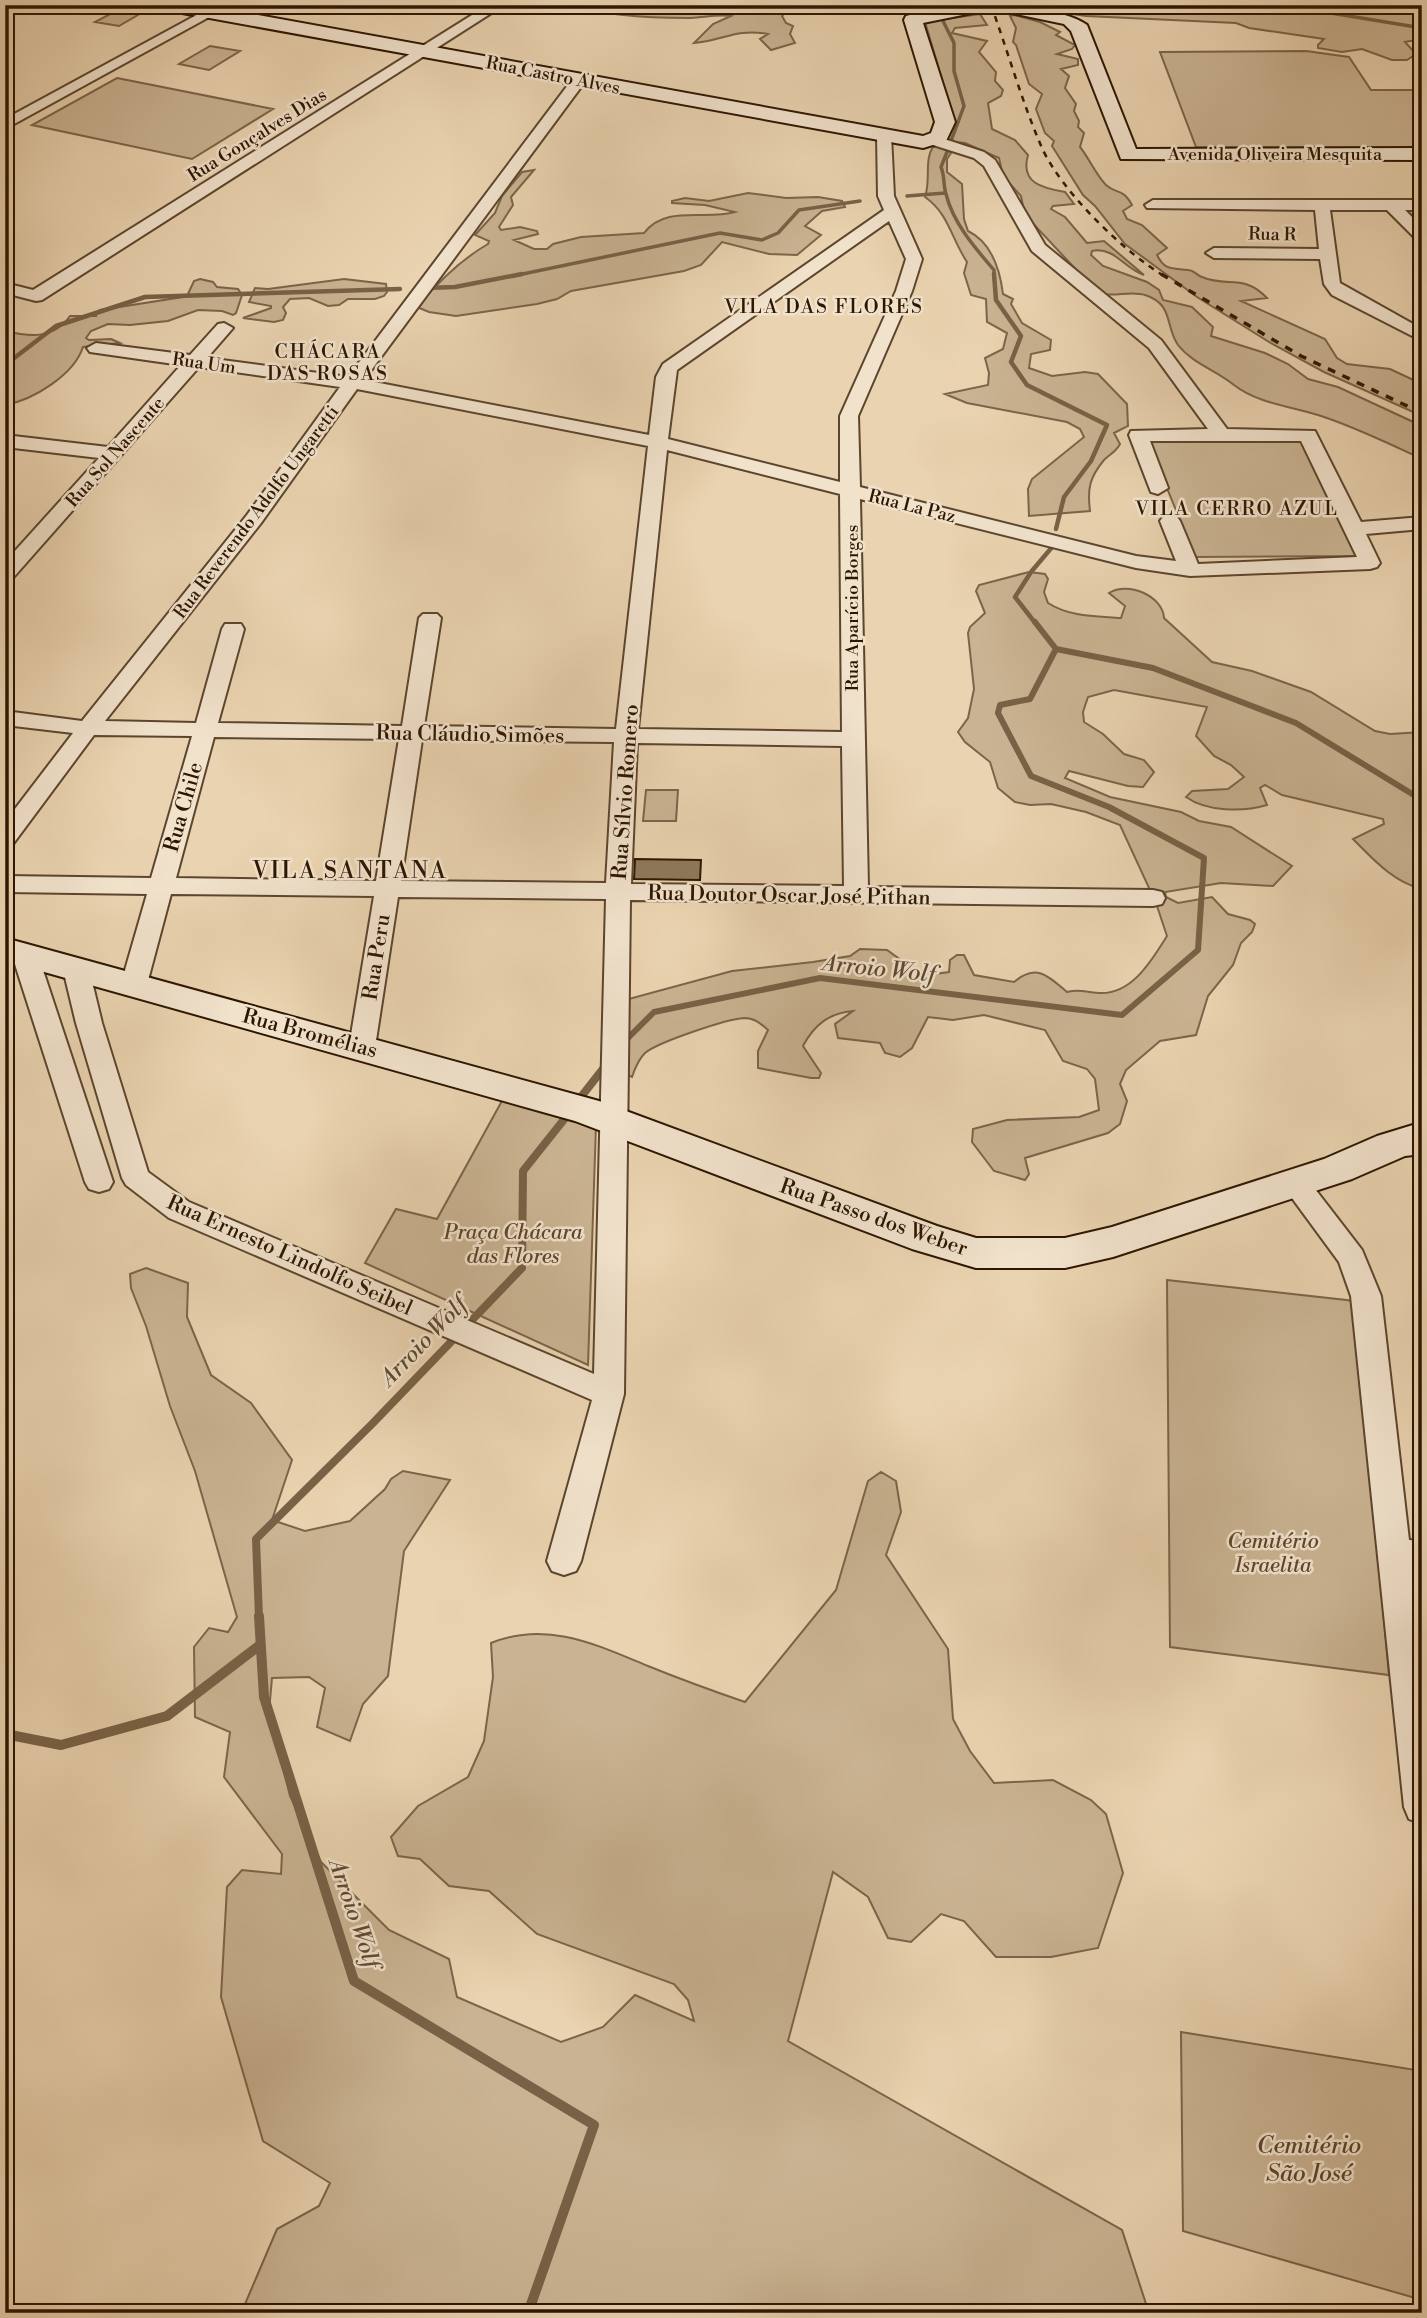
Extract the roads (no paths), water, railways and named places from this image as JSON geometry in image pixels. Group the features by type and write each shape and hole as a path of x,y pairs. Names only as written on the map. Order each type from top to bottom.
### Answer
{"street":[{"name":"Rua Castro Alves","path":"171,5 218,9 579,80 923,142 935,141"},
{"name":"Rua Gonçalves Dias","path":"5,288 36,296 498,5"},
{"path":"935,141 940,137 945,122 913,20 987,5"},
{"name":"Avenida Oliveira Mesquita","path":"996,5 1070,20 1080,29 1128,155 1422,154"},
{"path":"5,125 218,9"},
{"name":"Rua Reverendo Adolfo Ungaretti","path":"5,839 88,728 254,519 421,289 579,80"},
{"path":"884,135 886,196 891,212"},
{"path":"935,141 979,155 990,163 1038,248 1155,344 1221,434"},
{"path":"1153,205 1422,205"},
{"path":"1322,206 1332,284 1338,290 1422,336"},
{"path":"1392,206 1422,236"},
{"name":"Rua Sílvio Romero","path":"564,1561 609,1394 618,893 626,736 663,390 669,368 891,212"},
{"name":"Rua Aparício Borges","path":"856,896 849,416 863,379 888,329 914,259 891,212"},
{"name":"Rua R","path":"1214,253 1328,254"},
{"name":"Rua Sol Nascente","path":"5,575 224,328"},
{"name":"Rua Um","path":"96,348 353,383"},
{"name":"Rua La Paz","path":"353,383 657,442 1136,562 1189,570 1370,563 1353,529"},
{"path":"1158,488 1138,435 1308,435 1353,529 1422,523"},
{"path":"5,441 115,454"},
{"path":"1170,521 1189,570"},
{"name":"Rua Peru","path":"362,1047 430,618"},
{"name":"Rua Chile","path":"134,985 233,629"},
{"name":"Rua Cláudio Simões","path":"5,718 88,728 852,739"},
{"name":"Rua Doutor Oscar José Pithan","path":"5,884 1153,898"},
{"path":"15,952 99,1181"},
{"name":"Rua Bromélias","path":"15,952 362,1047 613,1120"},
{"name":"Rua Ernesto Lindolfo Seibel","path":"76,969 136,1178 179,1210 609,1394"},
{"path":"75,1112 111,1098"},
{"name":"Rua Passo dos Weber","path":"613,1120 926,1238 976,1253 1065,1253 1114,1242 1295,1184 1391,1146 1413,1139 1422,1140"},
{"path":"1295,1184 1352,1258 1366,1296 1409,1554 1422,1807"}],"waterway":[{"path":"611,5 676,8 751,5"},
{"path":"850,5 903,5"},
{"path":"925,5 932,10"},
{"path":"1282,5 1422,28"},
{"path":"942,19 954,43 954,71 964,106 951,141"},
{"path":"947,152 941,167 949,205 965,235 994,270 994,274"},
{"path":"907,196 945,193"},
{"path":"513,276 720,233 762,240 778,233 799,210 860,201"},
{"path":"425,288 455,287 522,274"},
{"path":"994,274 996,300 1021,336 1011,362 1027,385 1107,425 1091,461 1064,497 1056,529"},
{"path":"5,365 56,326 145,297 400,289"},
{"path":"1036,624 1015,597 1031,572 1053,546"},
{"path":"1035,622 1056,649"},
{"name":"Arroio Wolf","path":"622,1044 654,1012 820,978 1122,1015 1198,950 1204,858 1109,807 1031,776 998,713 1000,705 1030,699 1056,649"},
{"path":"1056,649 1153,668 1296,723 1422,800"},
{"name":"Arroio Wolf","path":"577,1102 606,1065"},
{"name":"Arroio Wolf","path":"259,1618 256,1539 373,1423 522,1268 523,1171 570,1112"},
{"name":"Arroio Wolf","path":"259,1616 264,1697 354,1981 594,2125 528,2313"},
{"path":"5,1734 61,1745 167,1716 260,1645"}],"railway":[{"path":"991,5 1028,113 1051,165 1095,219 1130,252 1162,274"},
{"path":"1162,274 1301,356 1422,413"}],"district":[{"name":"VILA DAS FLORES","path":"824,306"},
{"name":"CHÁCARA DAS ROSAS","path":"328,362"},
{"name":"VILA CERRO AZUL","path":"1237,508"},
{"name":"VILA SANTANA","path":"350,870"}],"park label":[{"name":"Praça Chácara das Flores","path":"513,1244"},
{"name":"Cemitério Israelita","path":"1273,1553"},
{"name":"Cemitério São José","path":"1309,2159"}]}
